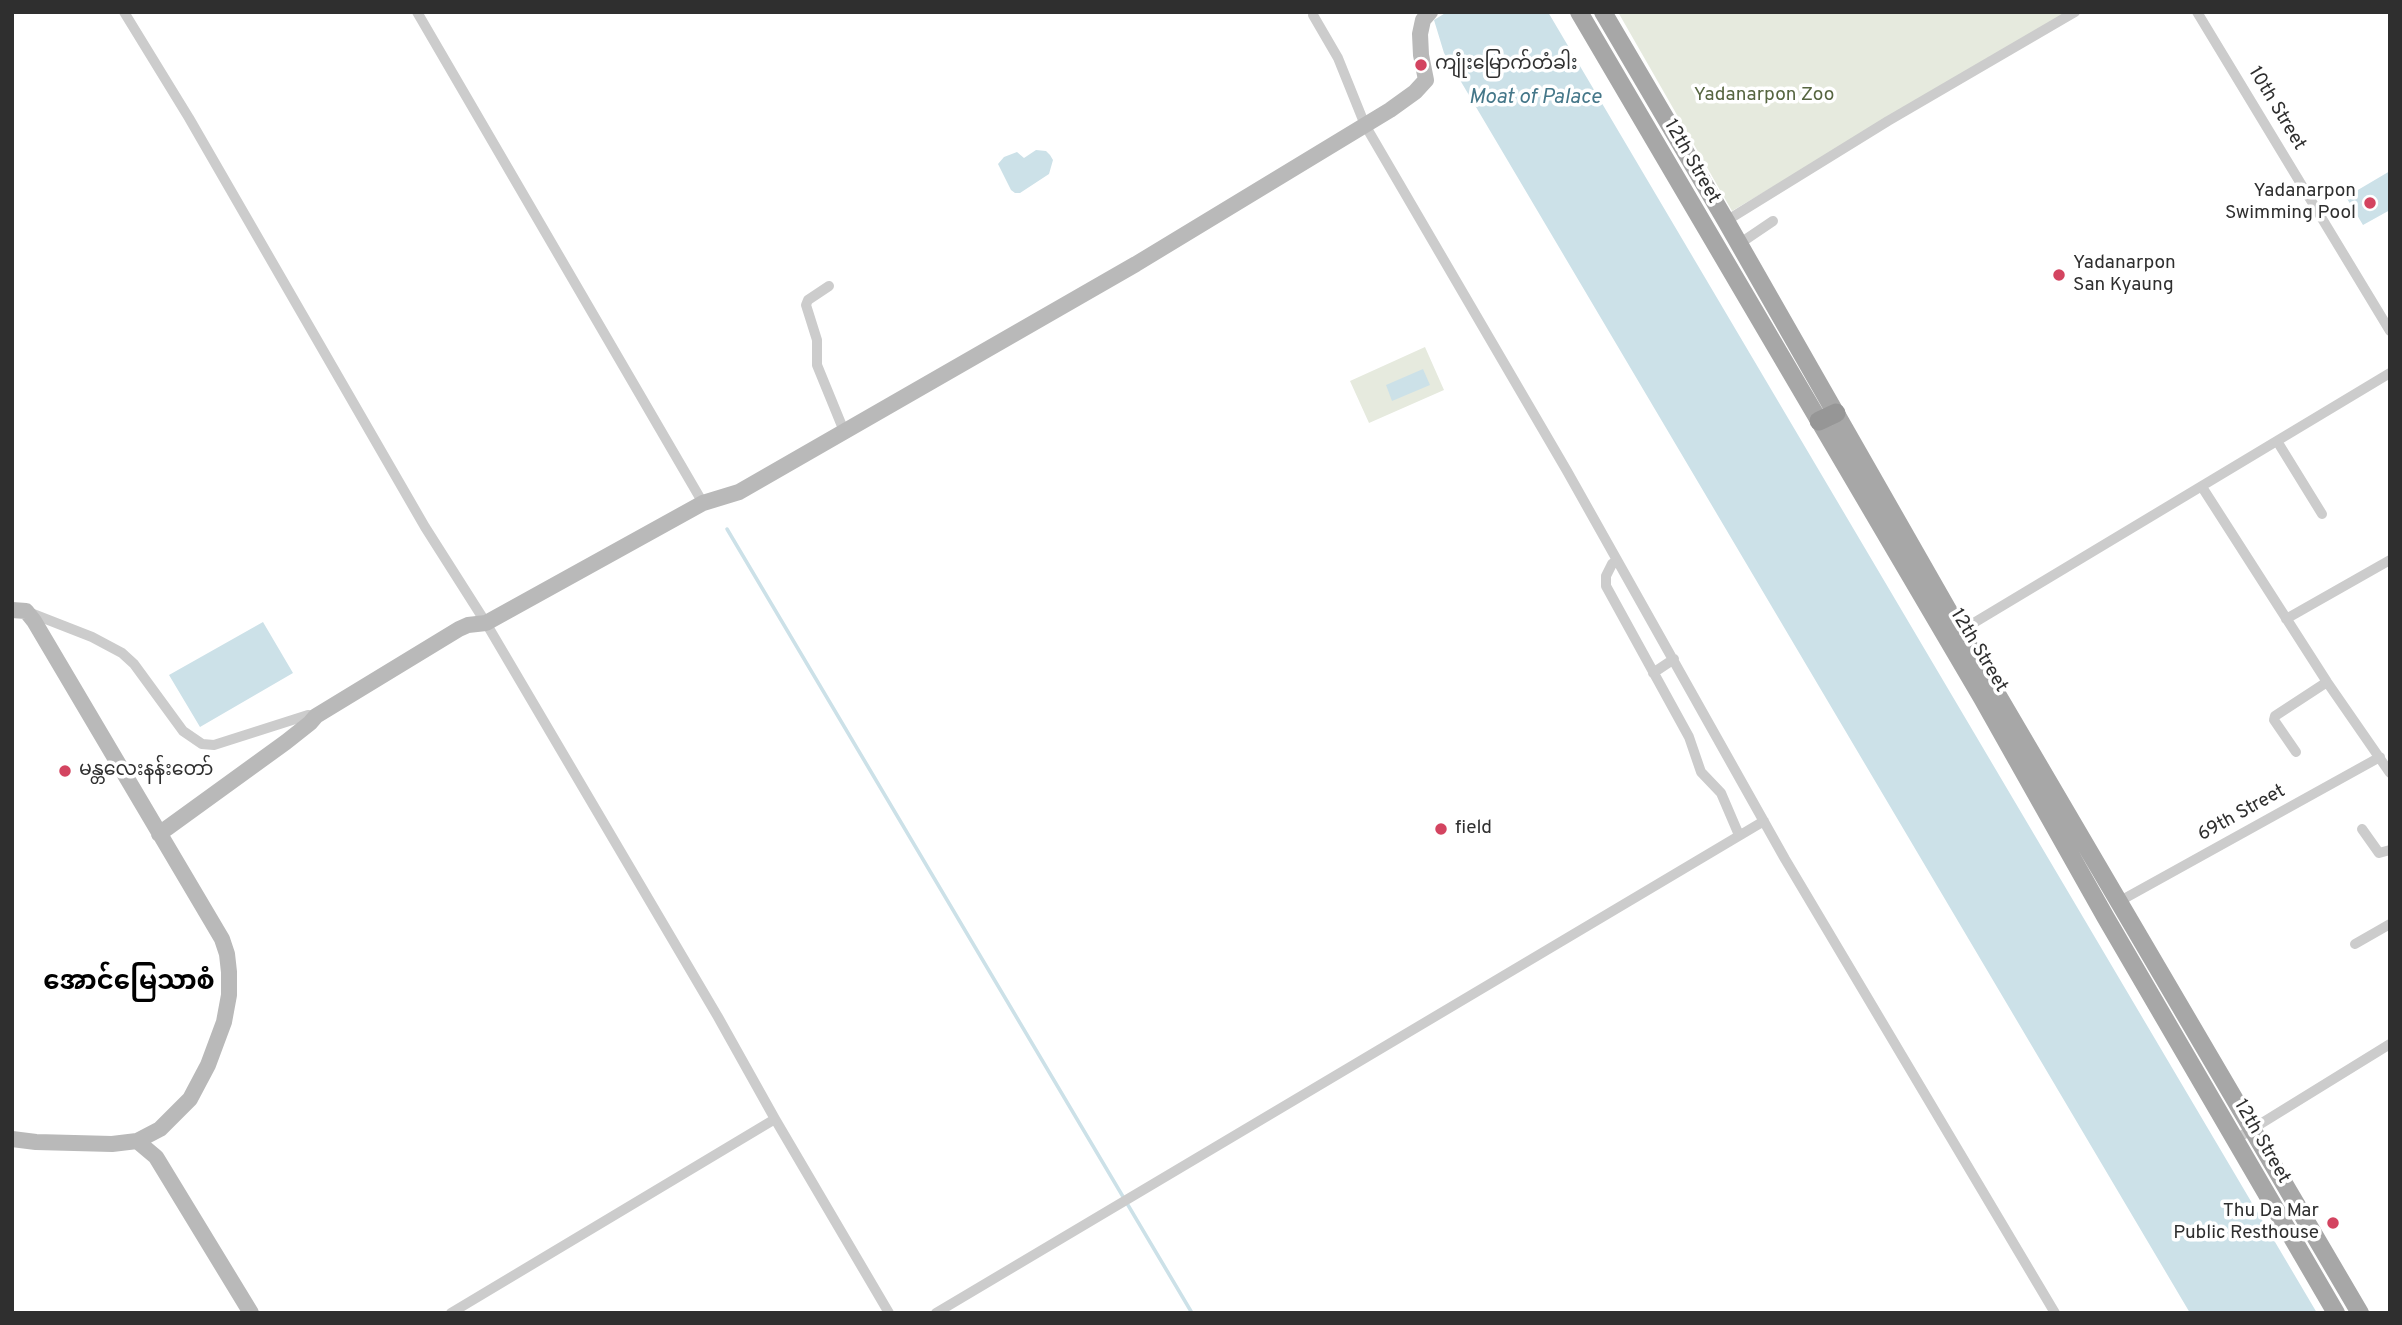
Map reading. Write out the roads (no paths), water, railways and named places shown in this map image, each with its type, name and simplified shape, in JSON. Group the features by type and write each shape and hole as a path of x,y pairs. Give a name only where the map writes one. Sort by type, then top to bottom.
{"main road":[{"name":"12th Street","path":"1580,12 1827,417 1953,635 2105,918 2336,1313"},
{"name":"12th Street","path":"1603,12 1739,244 1827,417"},
{"name":"12th Street","path":"1953,635 2120,901 2360,1313"}],"street":[{"path":"124,12 189,118 425,527 486,623 718,1017 889,1313"},
{"path":"417,12 703,503"},
{"path":"2049,12 2056,23"},
{"path":"1726,221 1888,121 2075,12"},
{"name":"10th Street","path":"2197,12 2390,331"},
{"path":"159,834 286,742 316,716 459,629 486,623 703,503 739,492 1136,264 1399,104 1426,80 1420,34 1423,20 1428,13"},
{"path":"1313,15 1338,58 1366,125 1674,659 1764,821 2055,1313"},
{"path":"1739,244 1773,221"},
{"path":"829,286 808,300 806,305 817,340 817,365 844,431"},
{"path":"1953,635 2390,373"},
{"path":"2277,441 2322,514"},
{"path":"2202,487 2327,682 2390,773"},
{"path":"1617,560 1606,576 1606,586 1689,737 1701,772 1720,793 1739,835"},
{"path":"2286,619 2390,560"},
{"path":"19,610 92,637 122,653 134,664 183,731 202,744 214,745 308,715 316,716"},
{"path":"12,1139 88,1144 137,1141 160,1129 190,1099 208,1065 224,1022 229,995 227,954 222,939 19,610"},
{"path":"1653,673 1674,659"},
{"path":"2296,752 2274,720 2275,716 2327,682"},
{"name":"69th Street","path":"2120,901 2380,757"},
{"path":"936,1313 1764,821"},
{"path":"2362,830 2379,853 2390,850"},
{"path":"2355,944 2390,924"},
{"path":"2236,1139 2390,1044"},
{"path":"451,1313 775,1119"},
{"path":"156,1157 160,1129"},
{"path":"137,1141 156,1157 250,1313"}],"water":[{"name":"Moat of Palace","path":"1447,12 1548,12 2317,1313 2190,1313 1444,53 1434,20"},
{"path":"1036,150 1046,151 1053,160 1049,174 1020,193 1015,193 998,164 1004,157 1017,152 1024,158"},
{"name":"Yadanarpon Swimming Pool","path":"2390,171 2390,210 2363,225 2346,197"},
{"path":"1423,369 1430,385 1392,401 1386,385"},
{"path":"263,622 293,673 200,727 169,675"}],"waterway":[{"path":"727,529 1192,1313"}],"place":[{"name":"ကျုံးမြောက်တံခါး","path":"1421,65"},
{"name":"Yadanarpon Swimming Pool","path":"2370,203"},
{"name":"Yadanarpon San Kyaung","path":"2059,275"},
{"name":"မန္တလေးနန်းတော်","path":"65,771"},
{"name":"field","path":"1441,829"},
{"name":"Thu Da Mar Public Resthouse","path":"2333,1223"}],"district":[{"name":"အောင်မြေသာစံ","path":"129,984"}],"park label":[{"name":"Yadanarpon Zoo","path":"1764,96"}]}
